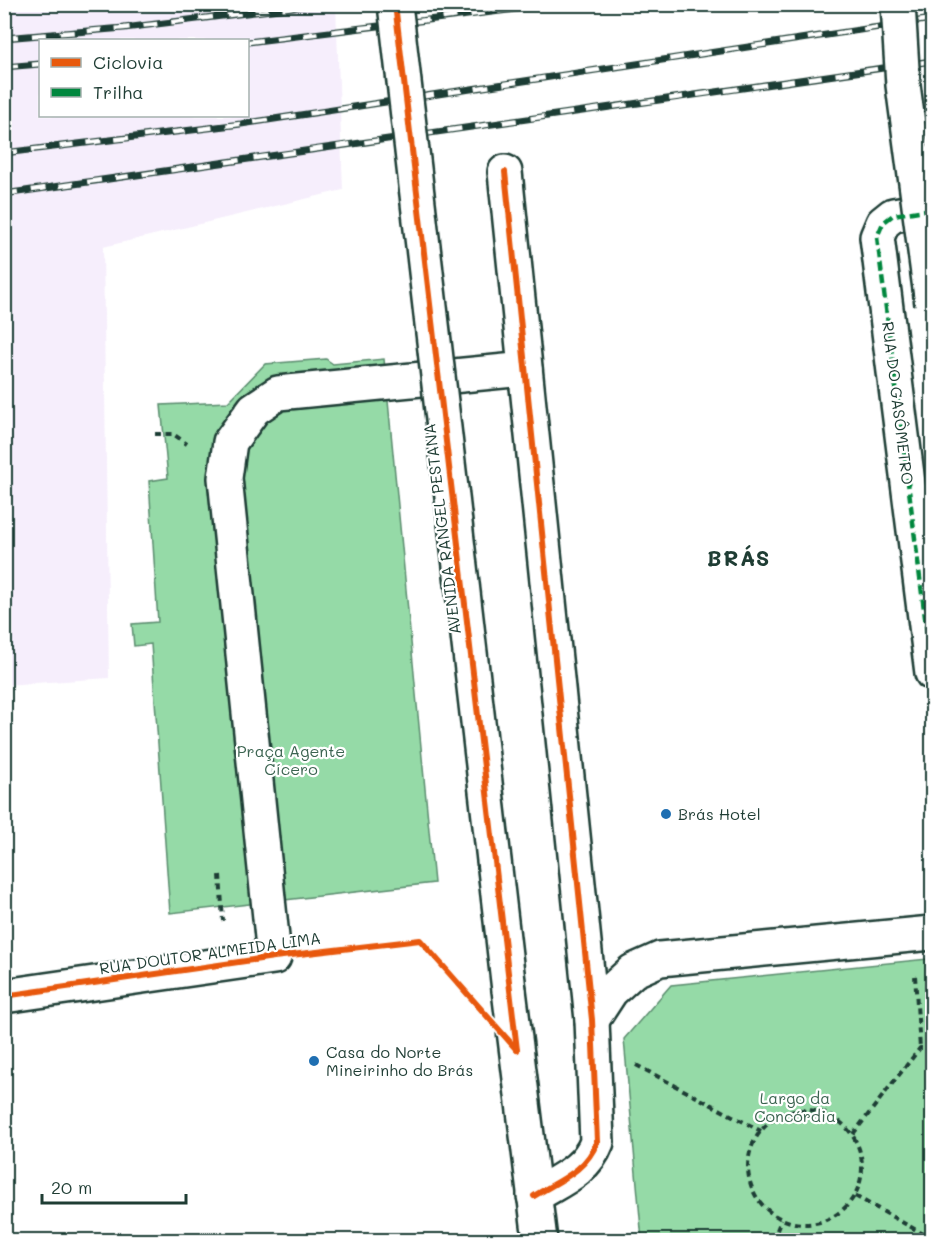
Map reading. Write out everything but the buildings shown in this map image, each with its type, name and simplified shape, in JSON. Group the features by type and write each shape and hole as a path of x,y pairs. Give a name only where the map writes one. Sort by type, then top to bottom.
{"street":[{"name":"AVENIDA RANGEL PESTANA","path":"395,4 508,990 540,1240"},
{"path":"898,4 903,85 933,304"},
{"path":"505,172 592,1020 597,1142 592,1154 582,1167 534,1196"},
{"name":"RUA DO GASÔMETRO","path":"933,209 893,214 883,223 877,237 933,673"},
{"name":"RUA DOUTOR ALMEIDA LIMA","path":"4,996 274,957 225,478 230,442 254,409 278,393 525,369"},
{"path":"592,1020 611,991 633,971 660,959 933,933"}],"path":[{"path":"853,1134 920,1048 915,973"},
{"path":"920,1048 933,1048"},
{"path":"629,1061 761,1131"},
{"path":"808,1110 825,1113 840,1121 853,1134 860,1149 863,1165 861,1181 855,1196 845,1210 830,1219 814,1224 797,1225 781,1220 766,1210 756,1196 750,1180 748,1163 752,1146 761,1131 774,1119 790,1112 808,1110"},
{"path":"855,1196 927,1236 930,1240"},
{"path":"773,1240 781,1220"}],"shaded area":[{"path":"5,4 336,5 343,190 103,247 109,678 5,685"}],"green space":[{"name":"Praça Agente Cícero","path":"326,359 333,364 384,359 434,883 170,913 151,644 134,646 132,624 158,622 149,481 168,478 161,405 228,402 265,364"},
{"name":"Largo da Concórdia","path":"928,959 932,963 932,1235 927,1240 642,1240 624,1039 671,985"}],"railway":[{"path":"4,38 124,28 319,4"},
{"path":"249,42 557,4"},
{"path":"4,153 241,124 932,19"},
{"path":"4,194 932,61"},
{"path":"4,67 39,64"}],"marked path":[{"path":"932,209 893,215 883,223 877,237 932,673"}],"cycle path":[{"path":"395,4 517,1050"},
{"path":"505,172 592,1020 597,1142 579,1168 534,1196"},
{"path":"4,996 274,957 420,940 517,1050"}],"place":[{"name":"Brás Hotel","path":"666,814"},
{"name":"Casa do Norte Mineirinho do Brás","path":"314,1061"}],"district":[{"name":"BRÁS","path":"739,558"}]}
